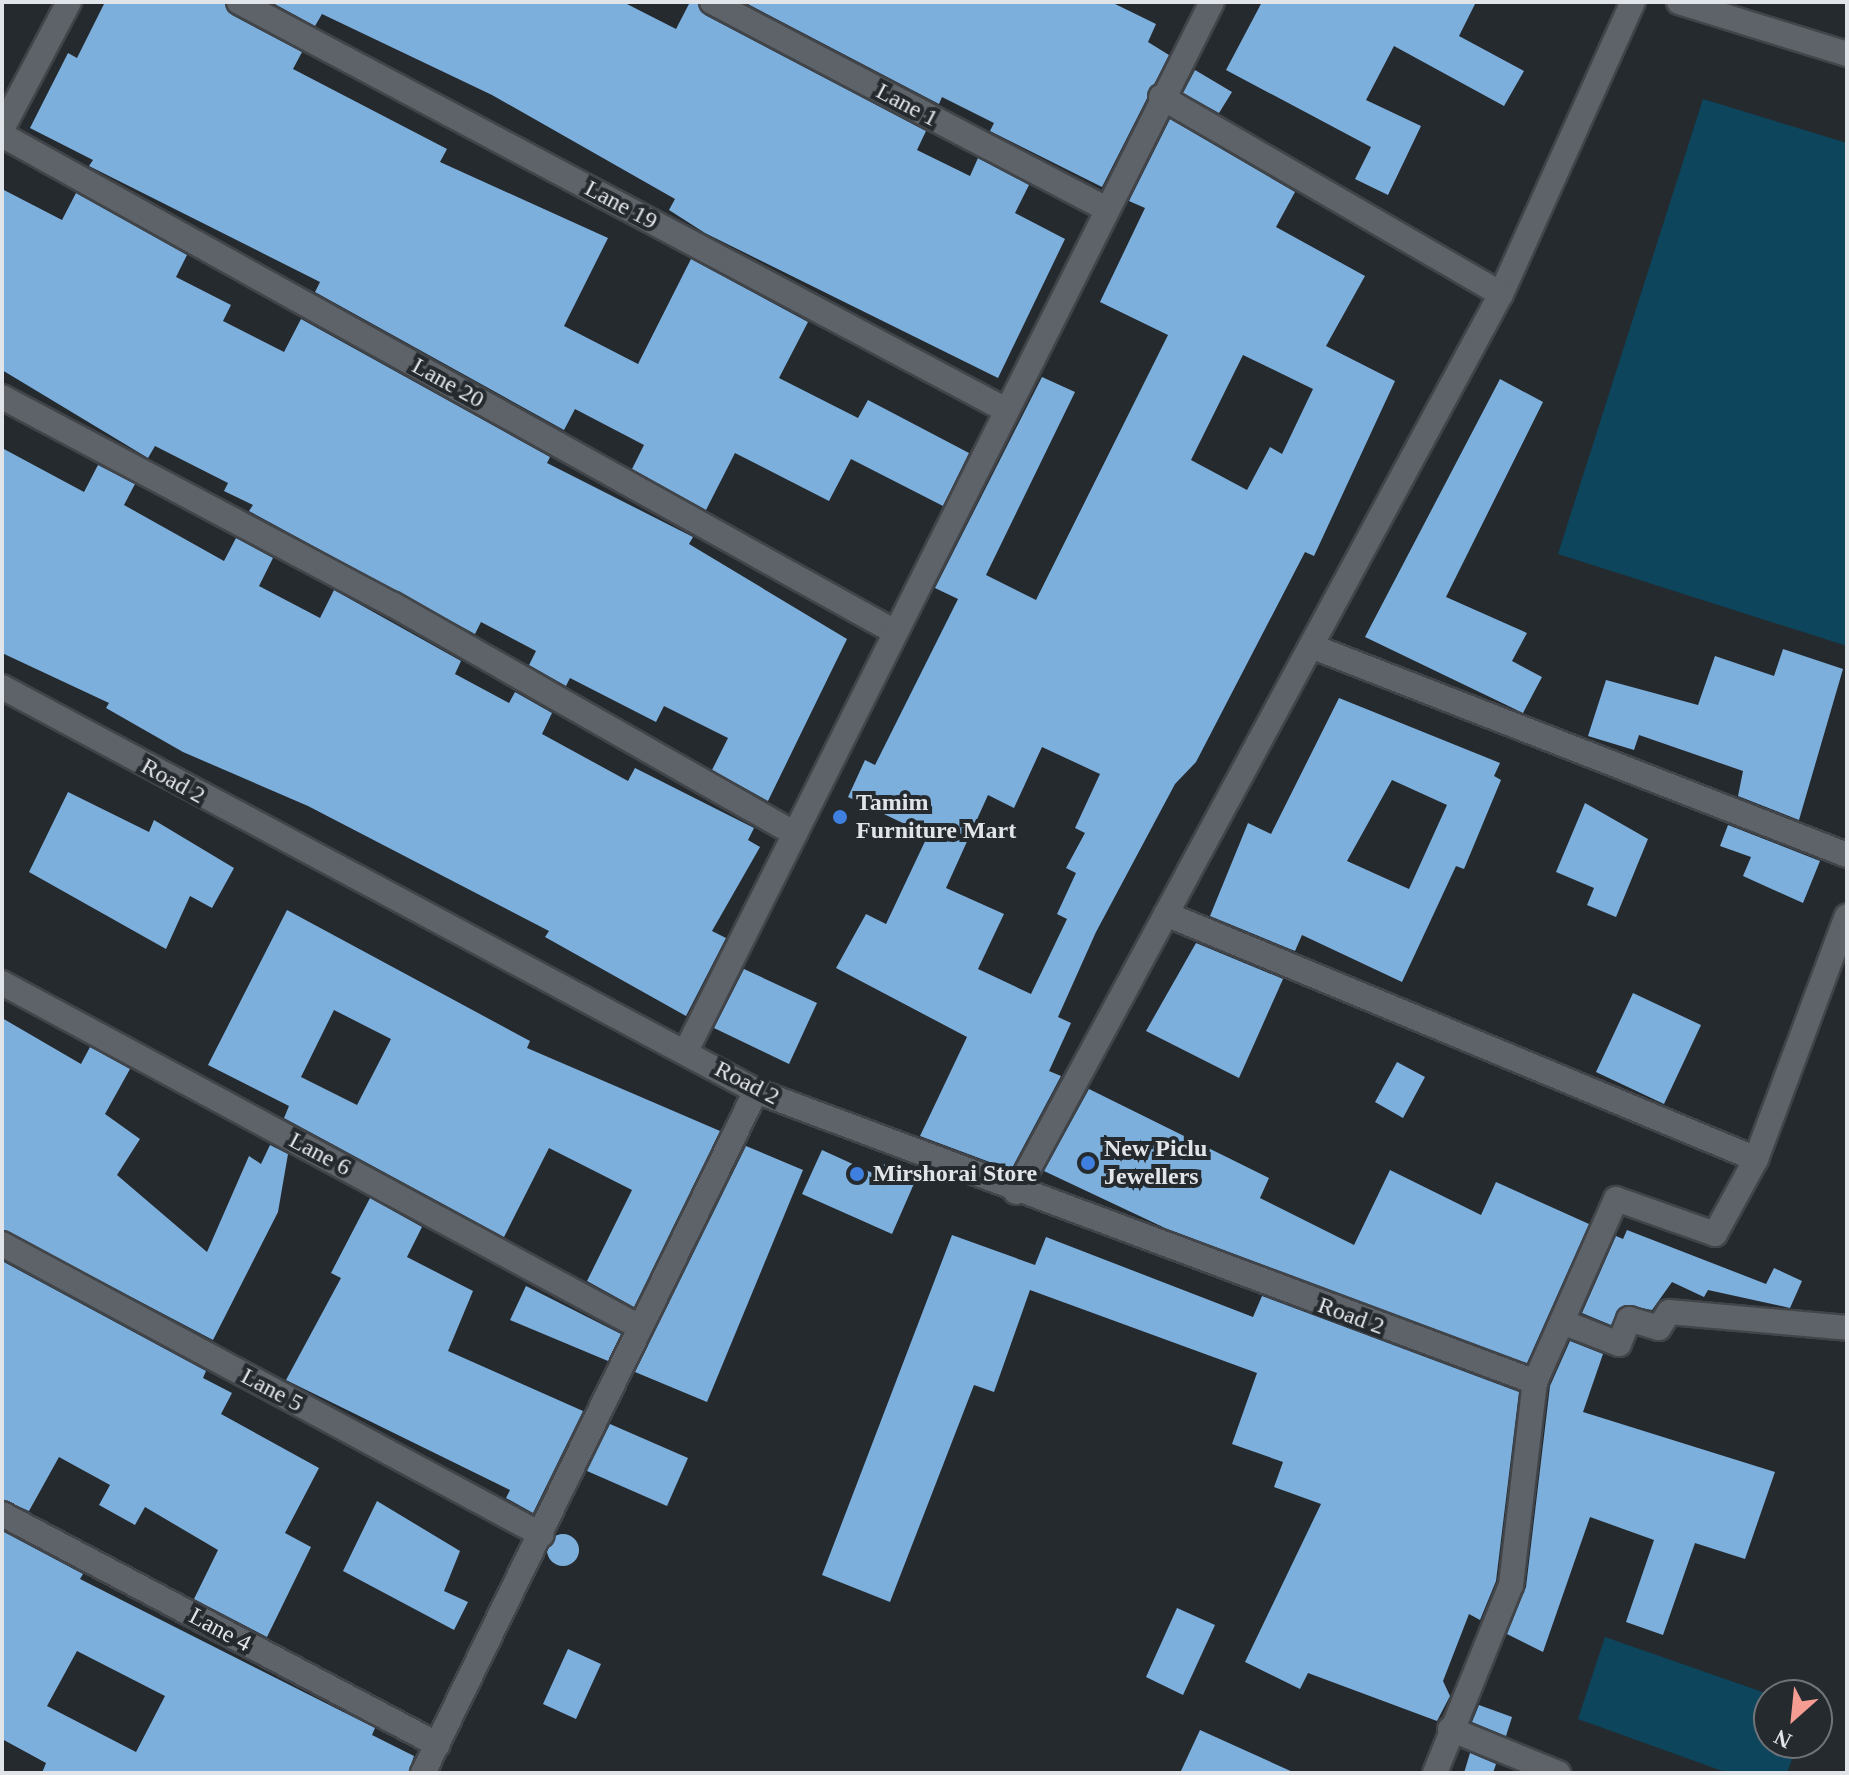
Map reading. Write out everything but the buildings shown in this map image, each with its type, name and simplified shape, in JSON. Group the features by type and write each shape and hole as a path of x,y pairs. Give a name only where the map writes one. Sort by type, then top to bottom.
{"street":[{"path":"2,132 69,2"},
{"name":"Lane 19","path":"239,2 1004,409"},
{"name":"Lane 1","path":"712,2 1103,207"},
{"path":"686,1051 1103,207 1212,2"},
{"path":"1016,1192 1501,294 1633,2"},
{"path":"1679,2 1847,54"},
{"path":"1161,97 1501,294"},
{"name":"Lane 20","path":"2,132 893,631"},
{"path":"2,397 392,604 795,834"},
{"path":"1311,646 1847,855"},
{"name":"Road 2","path":"2,687 756,1091 1016,1192 1535,1382"},
{"path":"1166,914 1756,1159"},
{"path":"1435,1773 1450,1729 1511,1585 1535,1382 1565,1323 1616,1199 1715,1234 1756,1159 1847,916"},
{"name":"Lane 6","path":"2,983 638,1326"},
{"path":"423,1773 542,1535 638,1326 756,1091"},
{"name":"Lane 5","path":"2,1244 542,1535"},
{"path":"1565,1323 1619,1344 1629,1319 1659,1328 1669,1312 1847,1328"},
{"name":"Lane 4","path":"2,1514 438,1745"},
{"path":"1450,1729 1558,1773"}],"water":[{"path":"1703,99 1847,143 1847,646 1558,554"},
{"path":"1605,1637 1753,1689 1753,1759 1792,1759 1787,1773 1728,1773 1578,1719"}],"place":[{"name":"Tamim Furniture Mart","path":"840,817"},
{"name":"New Piclu Jewellers","path":"1088,1163"},
{"name":"Mirshorai Store","path":"857,1174"}]}
